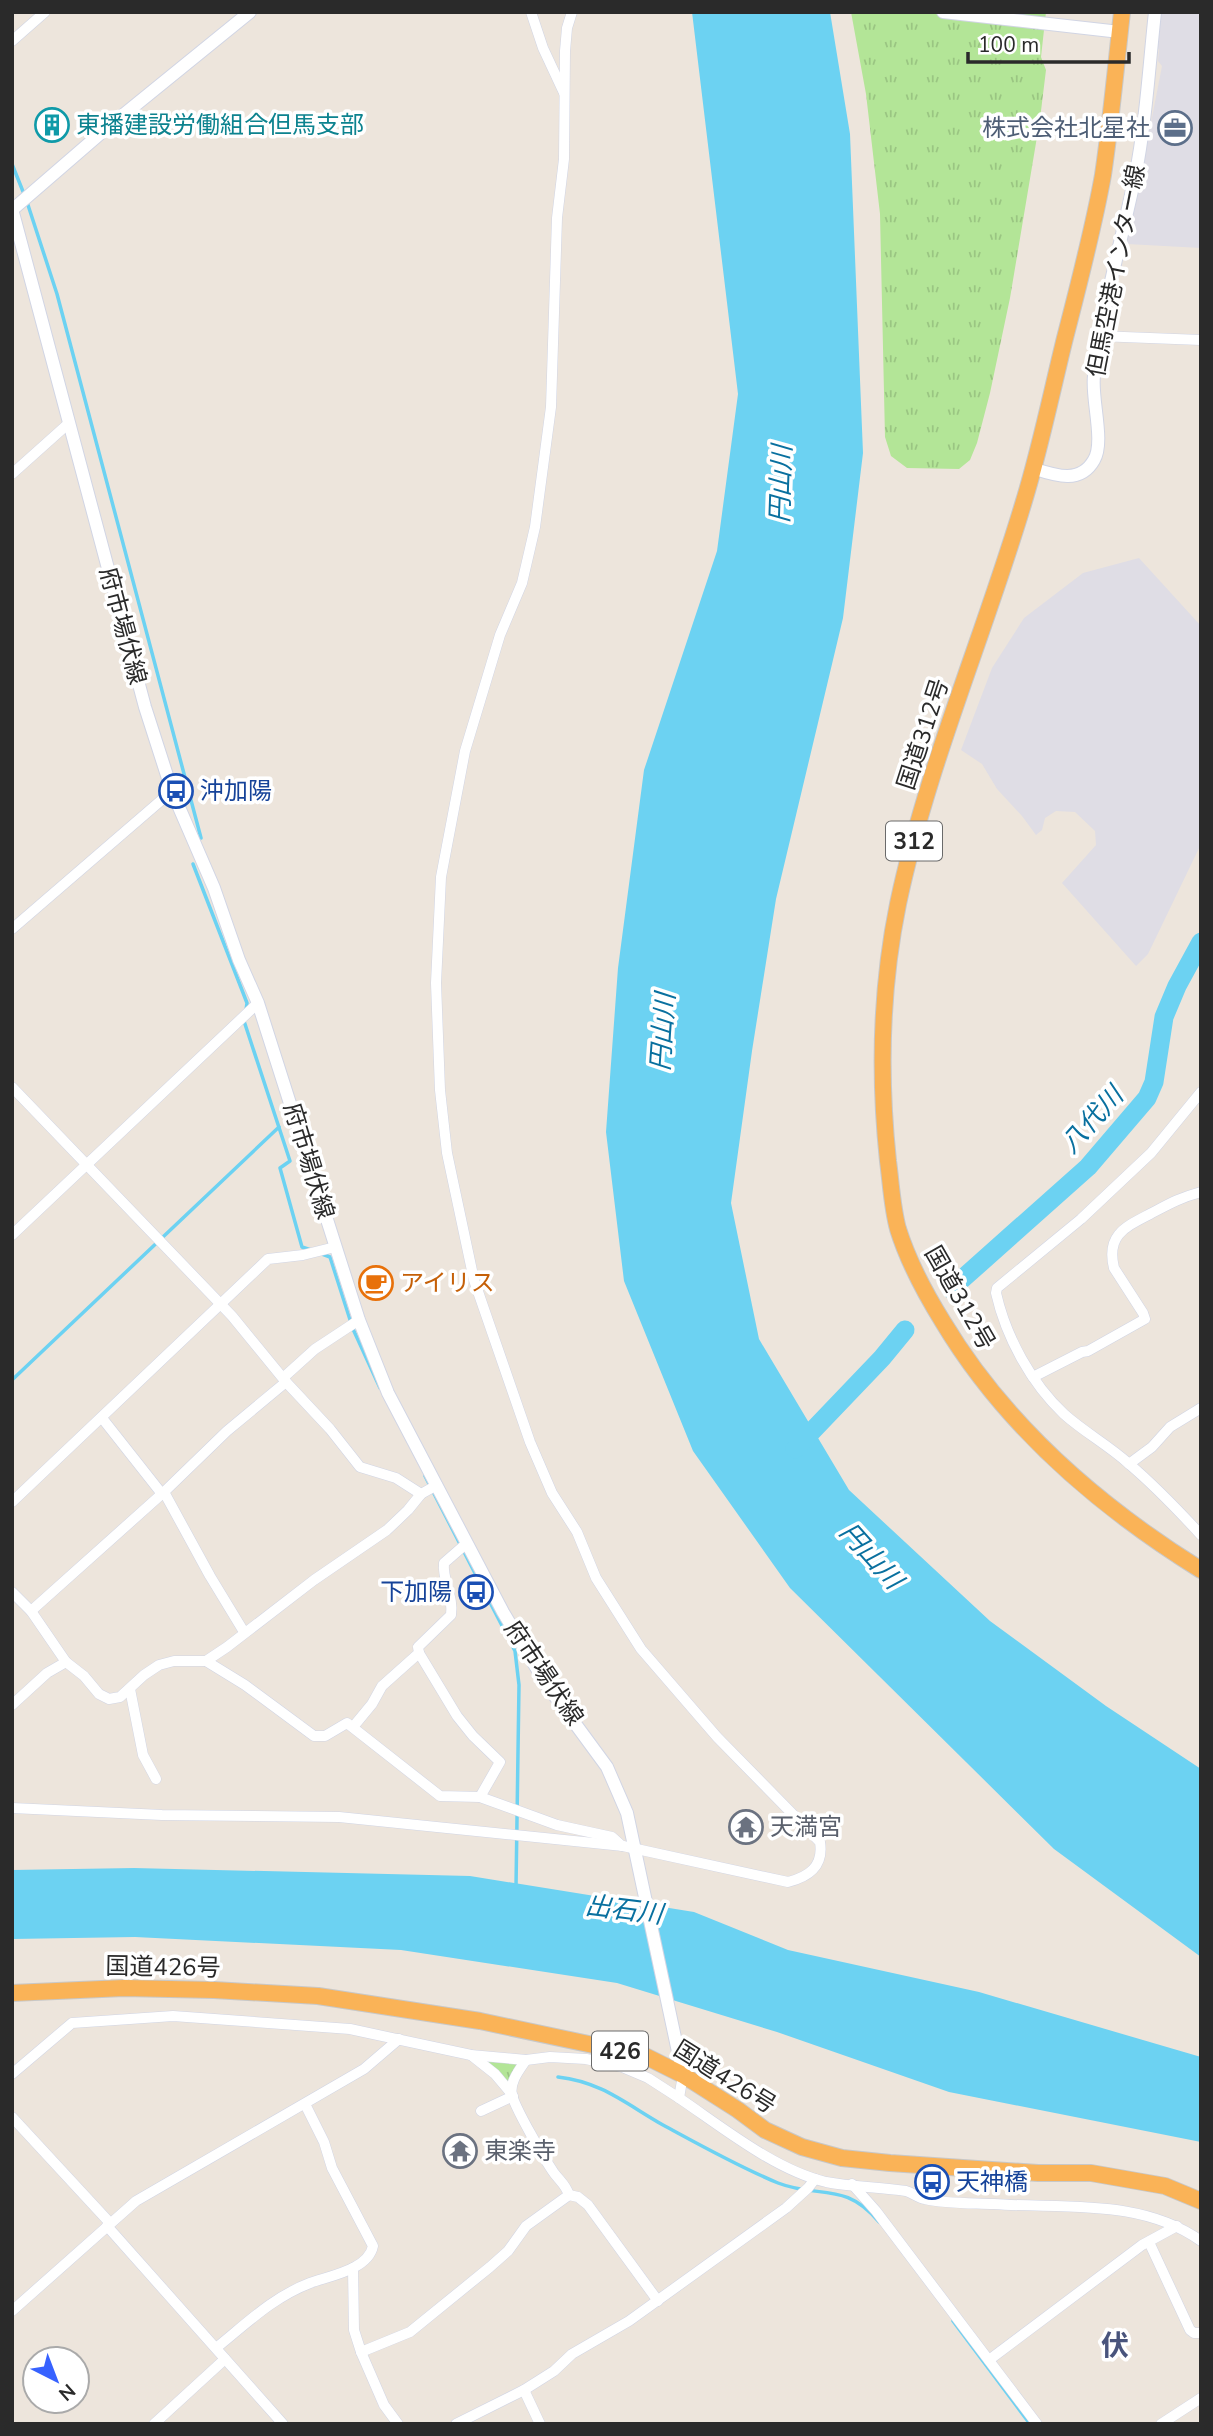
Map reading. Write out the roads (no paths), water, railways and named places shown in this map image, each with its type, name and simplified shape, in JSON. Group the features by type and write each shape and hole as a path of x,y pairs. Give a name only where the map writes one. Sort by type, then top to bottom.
{"highway":[{"name":"国道312号","path":"1122,12 1102,179 1088,247 1025,498 920,819 899,902 887,965 884,1013 886,1140 898,1227 910,1260 930,1301 979,1376 1030,1436 1072,1477 1124,1519 1201,1570"},
{"name":"国道426号","path":"12,1993 167,1987 318,1996 480,2021 645,2056 683,2075 765,2130 802,2147 842,2158 1038,2174 1091,2174 1166,2186 1201,2201"}],"main road":[{"path":"12,209 250,12"},
{"path":"943,12 1120,32"},
{"name":"但馬空港インター線","path":"1032,468 1060,477 1074,476 1087,470 1096,457 1093,386 1098,336 1135,175 1147,101 1155,12"},
{"name":"府市場伏線","path":"12,209 145,707 172,791 214,888 239,960 258,1003 359,1320 388,1392 503,1612 546,1684 607,1767 627,1813 629,1847 637,1863 683,2075"}],"street":[{"path":"12,41 45,12"},
{"path":"531,12 543,48 564,93"},
{"path":"12,1808 162,1815 339,1817 629,1847 788,1882 804,1878 810,1873 822,1852 820,1842 717,1737 641,1649 596,1578 577,1532 552,1493 530,1442 474,1280 461,1229 447,1153 440,1090 436,983 441,877 465,751 500,635 522,583 535,527 551,407 557,218 564,159 567,28 572,12"},
{"path":"1098,336 1201,340"},
{"path":"12,474 69,423"},
{"path":"12,929 172,791"},
{"path":"12,1235 258,1003"},
{"path":"12,1087 232,1316 360,1467 396,1478 421,1494"},
{"path":"1201,1092 1141,1162 1081,1219 997,1288 996,1293 999,1308 1033,1377 1065,1414 1129,1464 1201,1535"},
{"path":"1033,1377 1082,1352 1088,1352 1145,1320 1114,1268 1112,1260 1117,1236 1123,1228 1173,1200 1201,1192"},
{"path":"12,1502 268,1259 303,1255 335,1247"},
{"path":"31,1611 163,1493 315,1349 359,1320"},
{"path":"1129,1464 1152,1447 1170,1427 1201,1408"},
{"path":"102,1418 163,1493 244,1632"},
{"path":"206,1661 314,1580 387,1530 421,1494 437,1485"},
{"path":"467,1543 444,1563 443,1569 451,1597 451,1615 418,1647 457,1716 500,1762 480,1797"},
{"path":"12,1592 31,1611 65,1662 83,1676 99,1694 109,1699 120,1697 159,1665 174,1661 206,1661 245,1685 314,1736 325,1736 347,1723 440,1796 480,1797 556,1825 612,1837 629,1847"},
{"path":"353,1727 382,1686 419,1653"},
{"path":"12,1704 47,1673 65,1662"},
{"path":"130,1689 143,1755 156,1779"},
{"path":"12,2074 72,2023 173,2016 328,2026 471,2055 526,2060 550,2057 586,2059 622,2067 648,2078 765,2155 815,2179 910,2192 923,2199 999,2205 1084,2207 1139,2213 1177,2226 1201,2241"},
{"path":"12,2311 135,2201 364,2069 399,2039"},
{"path":"471,2055 495,2074 512,2095 554,2172 567,2187 569,2195"},
{"path":"512,2095 515,2077 526,2060"},
{"path":"679,2098 683,2075"},
{"path":"481,2111 512,2095"},
{"path":"216,2348 276,2299 307,2284 353,2269 372,2252 373,2246 332,2168 324,2142 304,2104"},
{"path":"12,2117 284,2424"},
{"path":"456,2424 524,2390 554,2371 572,2354 629,2321 786,2208 808,2189 815,2179"},
{"path":"852,2184 876,2211 1037,2424"},
{"path":"361,2352 410,2332 491,2267 526,2226 569,2195 588,2204 657,2301"},
{"path":"989,2360 1142,2245 1177,2226"},
{"path":"1149,2242 1191,2330 1201,2333"},
{"path":"353,2269 354,2330 384,2404 398,2424"},
{"path":"154,2424 225,2359"},
{"path":"524,2390 540,2424"},
{"path":"1161,2424 1173,2420 1201,2398"}],"water":[{"name":"円山川","path":"692,12 830,12 850,134 863,453 843,618 776,899 731,1203 759,1339 849,1490 990,1621 1106,1706 1201,1769 1201,1957 1054,1849 790,1588 693,1451 624,1281 606,1132 618,968 644,770 717,551 738,394"},
{"name":"出石川","path":"134,1868 470,1876 694,1912 788,1950 979,1992 1201,2057 1201,2142 949,2092 777,2032 617,1983 401,1950 135,1937 12,1939 12,1870"}],"waterway":[{"path":"12,164 24,194"},
{"path":"27,202 57,294 201,838"},
{"path":"193,864 247,1003 246,1010"},
{"name":"八代川","path":"951,1289 1088,1167 1147,1098 1154,1082 1164,1017 1201,942"},
{"path":"244,1021 290,1161 280,1168 302,1247 311,1250"},
{"path":"12,1380 279,1127"},
{"path":"322,1254 330,1257 353,1329 380,1388"},
{"name":"八代川","path":"795,1449 882,1358 905,1330"},
{"path":"425,1476 515,1651 519,1685 516,1887"},
{"path":"558,2077 601,2089 705,2148 778,2183 793,2188 831,2193 855,2201 879,2222"},
{"path":"953,2321 1030,2424"}],"place":[{"name":"東播建設労働組合但馬支部","path":"52,125"},
{"name":"株式会社北星社","path":"1175,128"},
{"name":"沖加陽","path":"176,791"},
{"name":"アイリス","path":"376,1283"},
{"name":"下加陽","path":"476,1592"},
{"name":"天満宮","path":"746,1827"},
{"name":"東楽寺","path":"460,2151"},
{"name":"天神橋","path":"932,2182"}],"district":[{"name":"伏","path":"1115,2346"}]}
